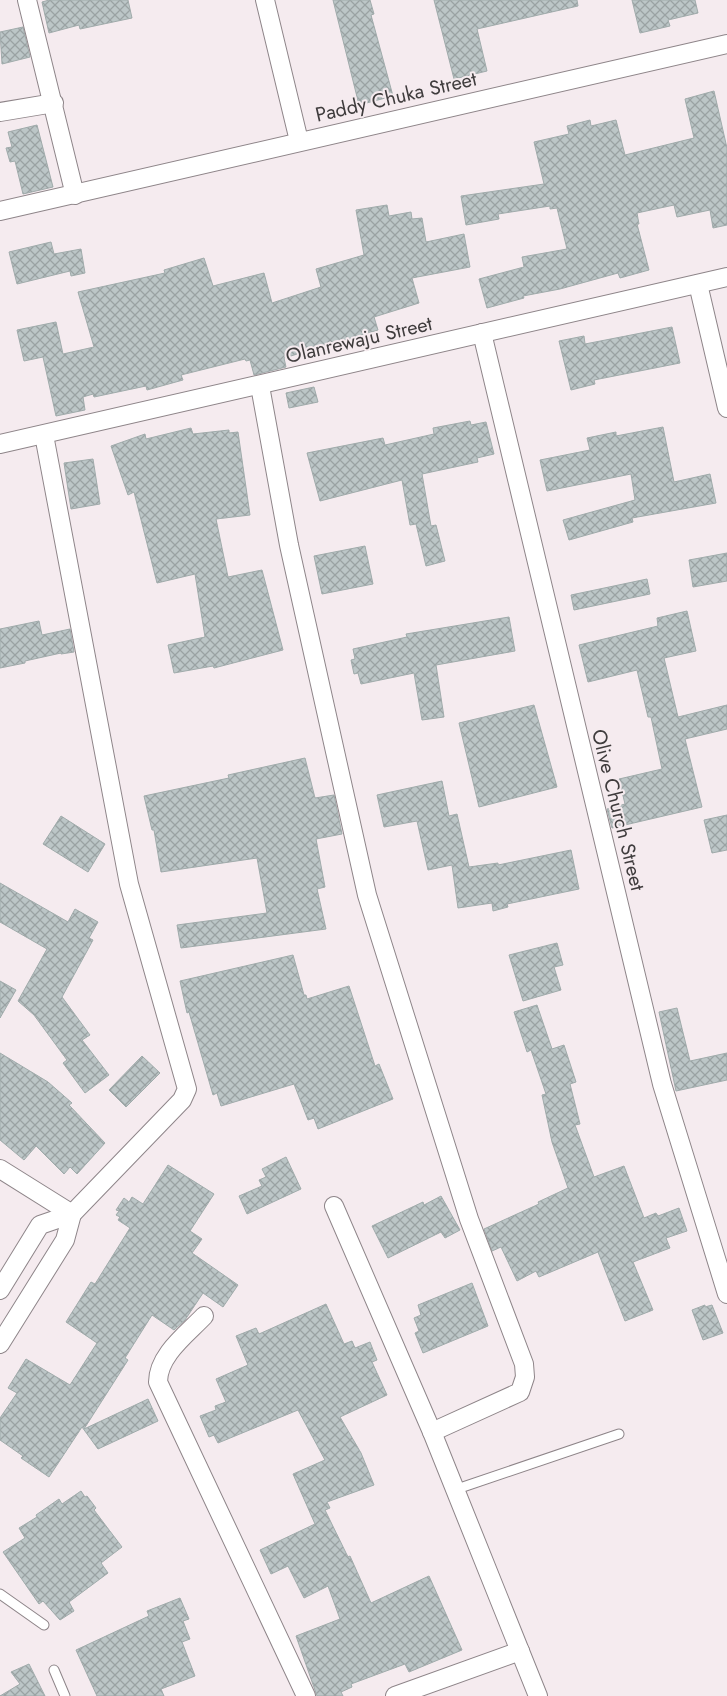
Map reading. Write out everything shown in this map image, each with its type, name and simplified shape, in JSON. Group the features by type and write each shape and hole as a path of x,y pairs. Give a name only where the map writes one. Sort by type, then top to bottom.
{"street":[{"path":"27,0 54,103 75,195"},
{"path":"265,0 299,141"},
{"name":"Paddy Chuka Street","path":"0,211 727,44"},
{"path":"0,112 54,103"},
{"name":"Olanrewaju Street","path":"0,444 260,386 727,277"},
{"path":"698,284 727,408"},
{"name":"Olive Church Street","path":"482,333 662,1084 727,1294"},
{"path":"260,386 289,545 367,895 469,1219 524,1364 525,1377 520,1392 432,1432"},
{"path":"0,1290 40,1225 72,1214 182,1100 186,1089 129,884 44,435"},
{"path":"0,1169 72,1214"},
{"path":"334,1206 432,1432 538,1696"},
{"path":"0,1344 65,1240 72,1214"},
{"path":"204,1316 170,1352 160,1368 158,1382 306,1696"},
{"path":"395,1696 520,1651"}],"lane":[{"path":"454,1490 619,1434"},
{"path":"0,1594 44,1625"},
{"path":"54,1670 66,1696"}],"building":[{"path":"49,0 128,0 132,18 80,29 79,25 49,33 42,2"},
{"path":"333,0 370,0 374,14 371,15 393,96 359,105"},
{"path":"434,0 577,0 578,6 477,29 487,71 454,79"},
{"path":"632,0 695,0 698,13 668,20 670,26 640,33"},
{"path":"23,27 30,57 2,64 0,32"},
{"path":"714,91 727,148 727,225 713,228 710,210 677,217 674,205 637,213 639,224 637,224 649,270 620,278 618,273 560,289 523,296 524,298 487,308 479,279 524,267 522,257 567,249 557,208 550,209 550,206 498,214 499,219 466,225 461,196 544,184 534,142 569,134 567,126 590,120 591,126 616,120 625,155 694,138 685,99"},
{"path":"37,125 53,187 23,194 15,161 10,162 6,148 12,147 8,132"},
{"path":"387,205 389,216 411,212 412,219 422,218 426,242 464,234 470,267 412,278 419,303 374,317 378,330 284,358 286,367 254,375 250,360 246,361 245,359 181,375 183,380 147,390 146,386 94,397 93,394 83,397 85,410 56,416 43,357 24,361 17,330 56,322 63,354 94,347 78,292 165,273 164,270 204,258 213,286 264,273 272,303 321,287 316,269 364,255 356,210"},
{"path":"51,242 54,254 81,249 85,273 71,276 70,271 17,284 9,252"},
{"path":"672,327 680,363 594,380 595,384 571,390 559,341 584,336 585,344"},
{"path":"314,387 318,402 289,408 286,393"},
{"path":"470,421 471,425 486,422 494,454 477,458 478,462 422,474 431,526 436,525 445,561 426,566 416,524 410,525 402,480 320,501 307,453 383,438 385,445 434,434 433,428"},
{"path":"663,427 674,482 710,474 716,503 632,518 633,522 569,540 563,520 635,500 631,474 547,491 540,460 590,450 587,438 616,432 616,436"},
{"path":"191,428 193,434 229,430 229,433 238,432 250,515 216,519 228,577 262,570 283,650 214,668 213,666 174,673 168,645 205,637 195,574 157,583 134,492 128,495 111,446 145,434 146,439"},
{"path":"93,459 100,504 71,509 64,463"},
{"path":"365,546 373,584 322,594 314,556"},
{"path":"727,553 727,581 693,587 689,560"},
{"path":"647,579 650,594 574,610 571,595"},
{"path":"687,611 696,651 664,658 678,717 727,705 727,729 685,739 702,807 612,828 607,809 625,804 619,779 662,769 651,717 648,717 637,670 588,682 579,645 658,626 657,618"},
{"path":"509,617 515,651 436,665 444,717 422,720 414,673 361,684 358,673 354,674 351,660 355,659 353,649 407,637 406,634"},
{"path":"39,621 42,635 70,629 74,652 61,653 0,668 0,629"},
{"path":"534,705 557,787 479,807 459,723"},
{"path":"305,758 315,798 334,795 342,834 316,839 325,887 317,889 326,929 181,948 177,925 267,913 257,858 161,872 154,830 152,830 144,796 229,778 228,775"},
{"path":"442,781 449,816 457,814 469,867 498,863 498,865 571,850 579,889 507,904 508,907 493,911 492,903 458,908 452,865 428,870 417,821 384,827 377,795"},
{"path":"727,815 727,850 712,853 704,820"},
{"path":"61,816 105,844 88,872 43,844"},
{"path":"0,883 68,922 75,909 98,922 89,938 93,940 62,997 90,1035 82,1040 109,1075 85,1093 63,1063 67,1060 34,1015 18,1001 47,949 0,922"},
{"path":"557,943 563,965 554,967 561,990 523,1001 509,955"},
{"path":"293,955 304,995 306,995 307,999 349,986 375,1066 379,1064 393,1099 318,1129 314,1118 308,1120 294,1084 221,1106 217,1093 213,1095 189,1012 187,1013 180,981"},
{"path":"0,981 16,990 0,1018"},
{"path":"537,1005 552,1049 564,1045 576,1082 570,1084 580,1124 575,1125 594,1177 624,1166 644,1218 656,1213 658,1216 679,1208 687,1231 666,1238 670,1248 633,1262 653,1310 625,1321 598,1252 539,1277 536,1271 517,1281 501,1247 492,1251 484,1229 539,1204 538,1202 568,1188 552,1142 542,1095 546,1094 531,1050 527,1052 514,1012"},
{"path":"677,1008 690,1061 727,1053 727,1080 676,1091 659,1012"},
{"path":"0,1053 48,1082 72,1103 69,1105 105,1143 77,1174 70,1167 64,1174 36,1146 24,1160 0,1140"},
{"path":"142,1056 160,1073 126,1107 109,1090"},
{"path":"286,1157 301,1189 247,1214 239,1196 262,1186 259,1180 266,1177 262,1169"},
{"path":"168,1165 214,1194 190,1231 202,1239 192,1253 238,1285 223,1307 203,1293 185,1320 174,1330 152,1315 125,1358 128,1360 84,1429 148,1399 158,1421 98,1449 82,1427 49,1477 21,1458 23,1456 0,1440 0,1418 17,1393 8,1388 26,1359 70,1385 97,1343 66,1322 91,1282 95,1284 130,1228 118,1220 120,1217 116,1215 119,1211 116,1210 124,1198 129,1202 132,1197 143,1204"},
{"path":"441,1196 460,1230 445,1238 441,1232 388,1258 372,1226 423,1202 424,1205"},
{"path":"472,1283 488,1326 423,1353 415,1333 419,1331 414,1318 421,1315 418,1305"},
{"path":"326,1304 344,1344 352,1341 355,1348 370,1342 377,1360 372,1362 387,1395 340,1417 361,1453 374,1485 327,1502 330,1508 325,1510 348,1557 350,1556 371,1603 429,1576 462,1650 409,1672 405,1664 351,1684 352,1687 341,1692 343,1696 317,1696 296,1636 340,1619 328,1586 304,1598 288,1566 271,1574 260,1550 315,1524 293,1474 325,1460 298,1410 218,1443 214,1435 209,1437 200,1416 216,1410 215,1406 226,1402 216,1379 248,1365 236,1336 256,1328 259,1334"},
{"path":"705,1305 705,1307 712,1305 723,1333 703,1340 692,1310"},
{"path":"81,1491 96,1508 94,1510 122,1547 101,1563 108,1573 69,1602 74,1611 60,1620 43,1601 39,1604 3,1552 25,1538 19,1528 37,1517 36,1515 59,1499 62,1504"},
{"path":"180,1598 189,1619 183,1621 190,1639 182,1642 195,1676 161,1689 164,1696 97,1696 76,1650 149,1616 147,1611"},
{"path":"29,1664 45,1696 0,1696 20,1684 11,1672"}]}
